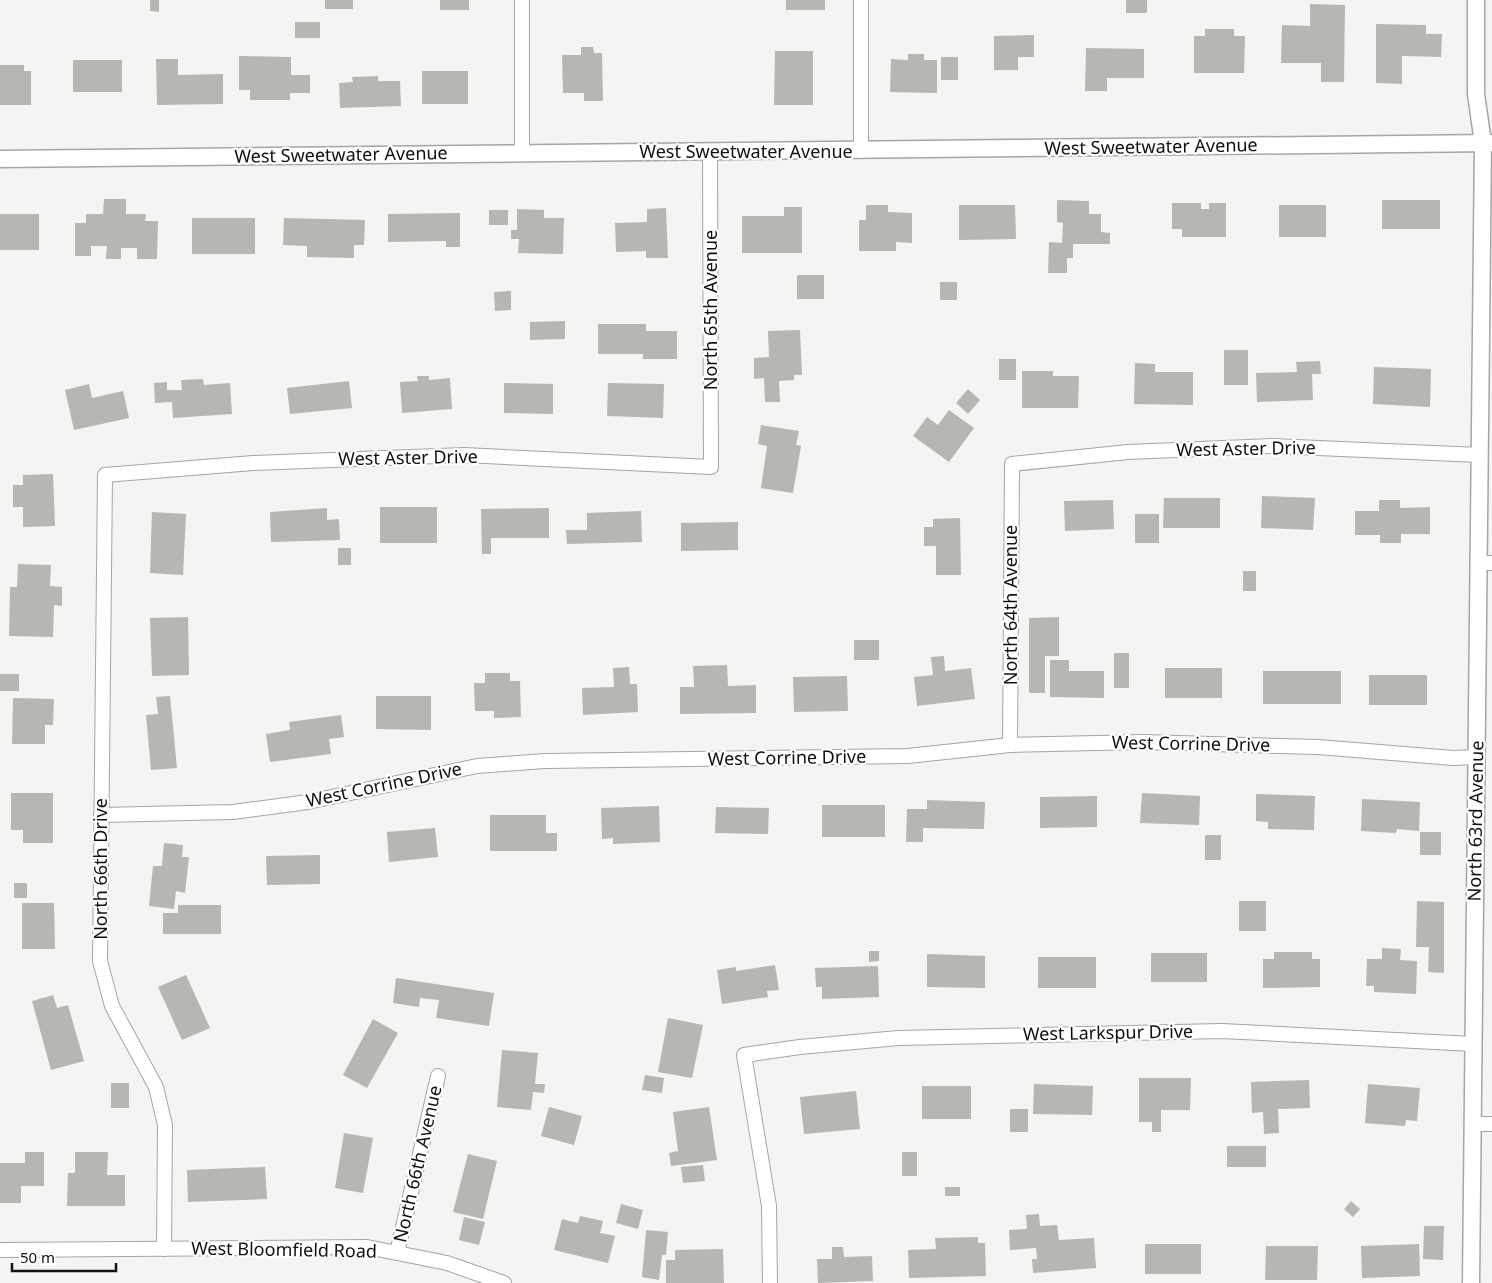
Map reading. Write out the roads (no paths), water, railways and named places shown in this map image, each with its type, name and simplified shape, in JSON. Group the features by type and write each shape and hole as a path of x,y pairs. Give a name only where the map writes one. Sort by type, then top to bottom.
{"street":[{"path":"522,0 522,153"},
{"path":"861,0 861,151"},
{"name":"North 63rd Avenue","path":"1471,1283 1477,757 1486,563 1480,455 1488,143 1476,94 1476,0"},
{"name":"West Sweetwater Avenue","path":"0,160 1488,143"},
{"name":"North 65th Avenue","path":"710,152 711,467"},
{"name":"West Aster Drive","path":"1012,464 1128,452 1272,446 1480,455"},
{"name":"West Aster Drive","path":"105,476 253,463 464,455 711,467"},
{"name":"North 64th Avenue","path":"1010,745 1012,464"},
{"name":"North 66th Drive","path":"105,476 100,961 112,1006 156,1087 165,1125 164,1249"},
{"name":"West Corrine Drive","path":"101,815 233,812 308,802 487,765 545,761 908,756 1010,745 1163,742 1318,747 1453,758 1477,757"},
{"name":"West Larkspur Drive","path":"770,1283 769,1206 744,1055 800,1047 898,1038 1222,1031 1473,1044"},
{"name":"North 66th Avenue","path":"397,1253 438,1076"},
{"path":"1472,1124 1492,1124"},
{"name":"West Bloomfield Road","path":"0,1250 367,1247 447,1263 504,1283"}]}
